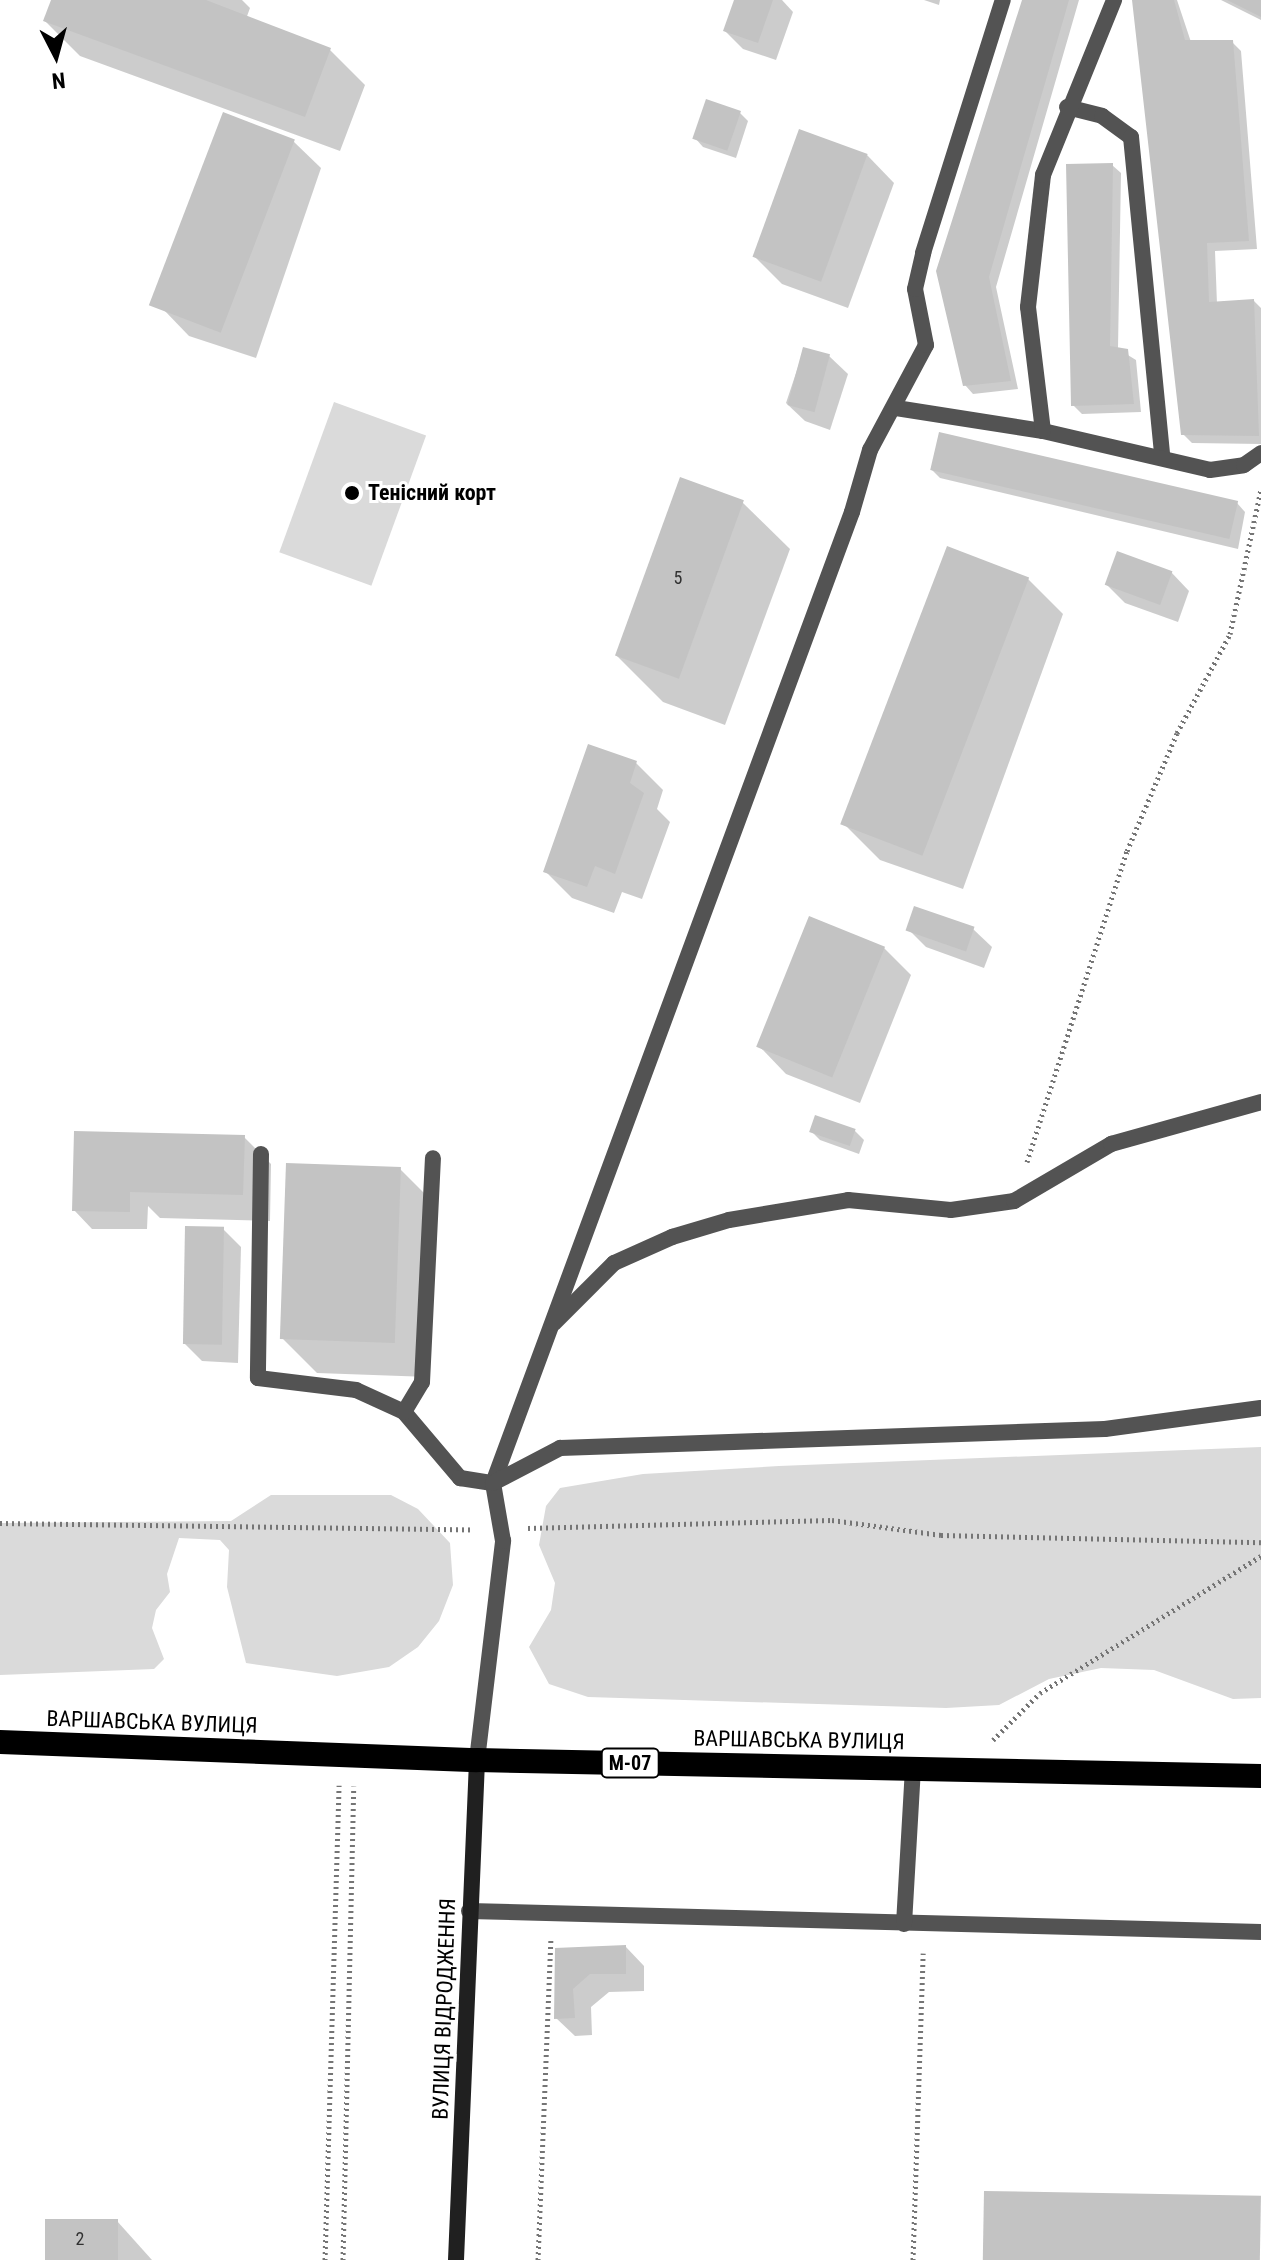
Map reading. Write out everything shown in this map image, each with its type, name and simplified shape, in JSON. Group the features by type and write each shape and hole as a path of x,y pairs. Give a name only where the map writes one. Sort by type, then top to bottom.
{"highway":[{"name":"ВАРШАВСЬКА ВУЛИЦЯ","path":"0,1742 477,1760 1261,1776"}],"street":[{"path":"477,1760 504,1529 493,1483 836,557 870,450 896,408 926,345 915,289 923,253 1003,0"},
{"path":"1043,431 1028,307 1043,175 1067,107 1114,0"},
{"path":"1067,107 1102,116 1131,137 1162,456"},
{"path":"896,408 1043,431 1162,456 1210,470 1244,465 1261,453"},
{"path":"550,1327 614,1263 672,1237 729,1220 848,1200 951,1210 1014,1201 1111,1144 1261,1102"},
{"path":"261,1154 258,1378 356,1390 404,1412 460,1478 493,1483 560,1448 1105,1429 1261,1408"},
{"path":"404,1412 422,1382 433,1158"},
{"name":"ВУЛИЦЯ ВІДРОДЖЕННЯ","path":"456,2260 477,1760"},
{"path":"904,1924 913,1767"},
{"path":"469,1911 1261,1932"}],"path":[{"path":"1014,1201 1127,851 1177,733 1230,634 1261,490"},
{"path":"0,1523 504,1529 832,1520 941,1535 1261,1542"},
{"path":"963,1769 1040,1693 1261,1556"},
{"path":"325,2260 347,1756"},
{"path":"343,2260 347,1756"},
{"path":"538,2260 551,1913"},
{"path":"913,2260 923,1953"}],"shaded area":[{"name":"Тенісний корт","path":"334,402 426,436 371,586 279,552"},
{"path":"1261,1447 1261,1698 1233,1699 1154,1670 1101,1668 1049,1679 999,1705 946,1708 588,1697 549,1684 529,1647 551,1610 555,1583 539,1545 546,1506 560,1488 643,1474 779,1466"},
{"path":"271,1495 391,1495 418,1509 450,1543 453,1585 439,1621 418,1647 389,1667 337,1676 246,1663 227,1587 229,1550 220,1540 179,1538 167,1574 170,1592 156,1610 152,1628 164,1659 154,1669 0,1675 0,1523 231,1521"}],"building":[{"path":"51,0 206,0 331,48 305,117 43,21"},
{"path":"734,0 773,0 758,43 723,31"},
{"path":"1022,0 1069,0 989,277 1011,381 963,386 936,271"},
{"path":"1132,0 1174,0 1185,40 1233,40 1249,241 1207,243 1209,302 1254,299 1259,436 1181,435"},
{"path":"1227,0 1261,0 1261,17"},
{"path":"706,99 741,111 727,151 692,139"},
{"path":"223,112 295,140 221,333 149,305"},
{"path":"799,129 868,154 821,282 752,257"},
{"path":"1113,163 1110,346 1128,349 1134,404 1071,406 1066,164"},
{"path":"803,347 830,354 815,412 787,405"},
{"path":"939,432 1238,501 1229,539 930,470"},
{"path":"680,477 744,500 679,679 615,656"},
{"path":"947,546 1029,578 922,856 840,824"},
{"path":"1117,551 1172,571 1160,605 1105,585"},
{"path":"588,744 637,761 630,783 644,793 615,874 595,866 587,887 543,872"},
{"path":"914,906 975,927 966,951 906,931"},
{"path":"809,916 885,947 832,1077 756,1047"},
{"path":"815,1115 856,1129 850,1146 809,1132"},
{"path":"74,1131 245,1135 243,1195 130,1192 130,1212 72,1211"},
{"path":"286,1163 401,1167 395,1343 280,1339"},
{"path":"185,1226 224,1227 222,1345 183,1344"},
{"path":"626,1945 626,1974 590,1974 573,1989 575,2018 554,2019 555,1948"},
{"path":"984,2191 1261,2196 1260,2260 983,2260"},
{"path":"45,2219 118,2219 118,2260 45,2260"}],"place":[{"name":"Тенісний корт","path":"352,493"}]}
